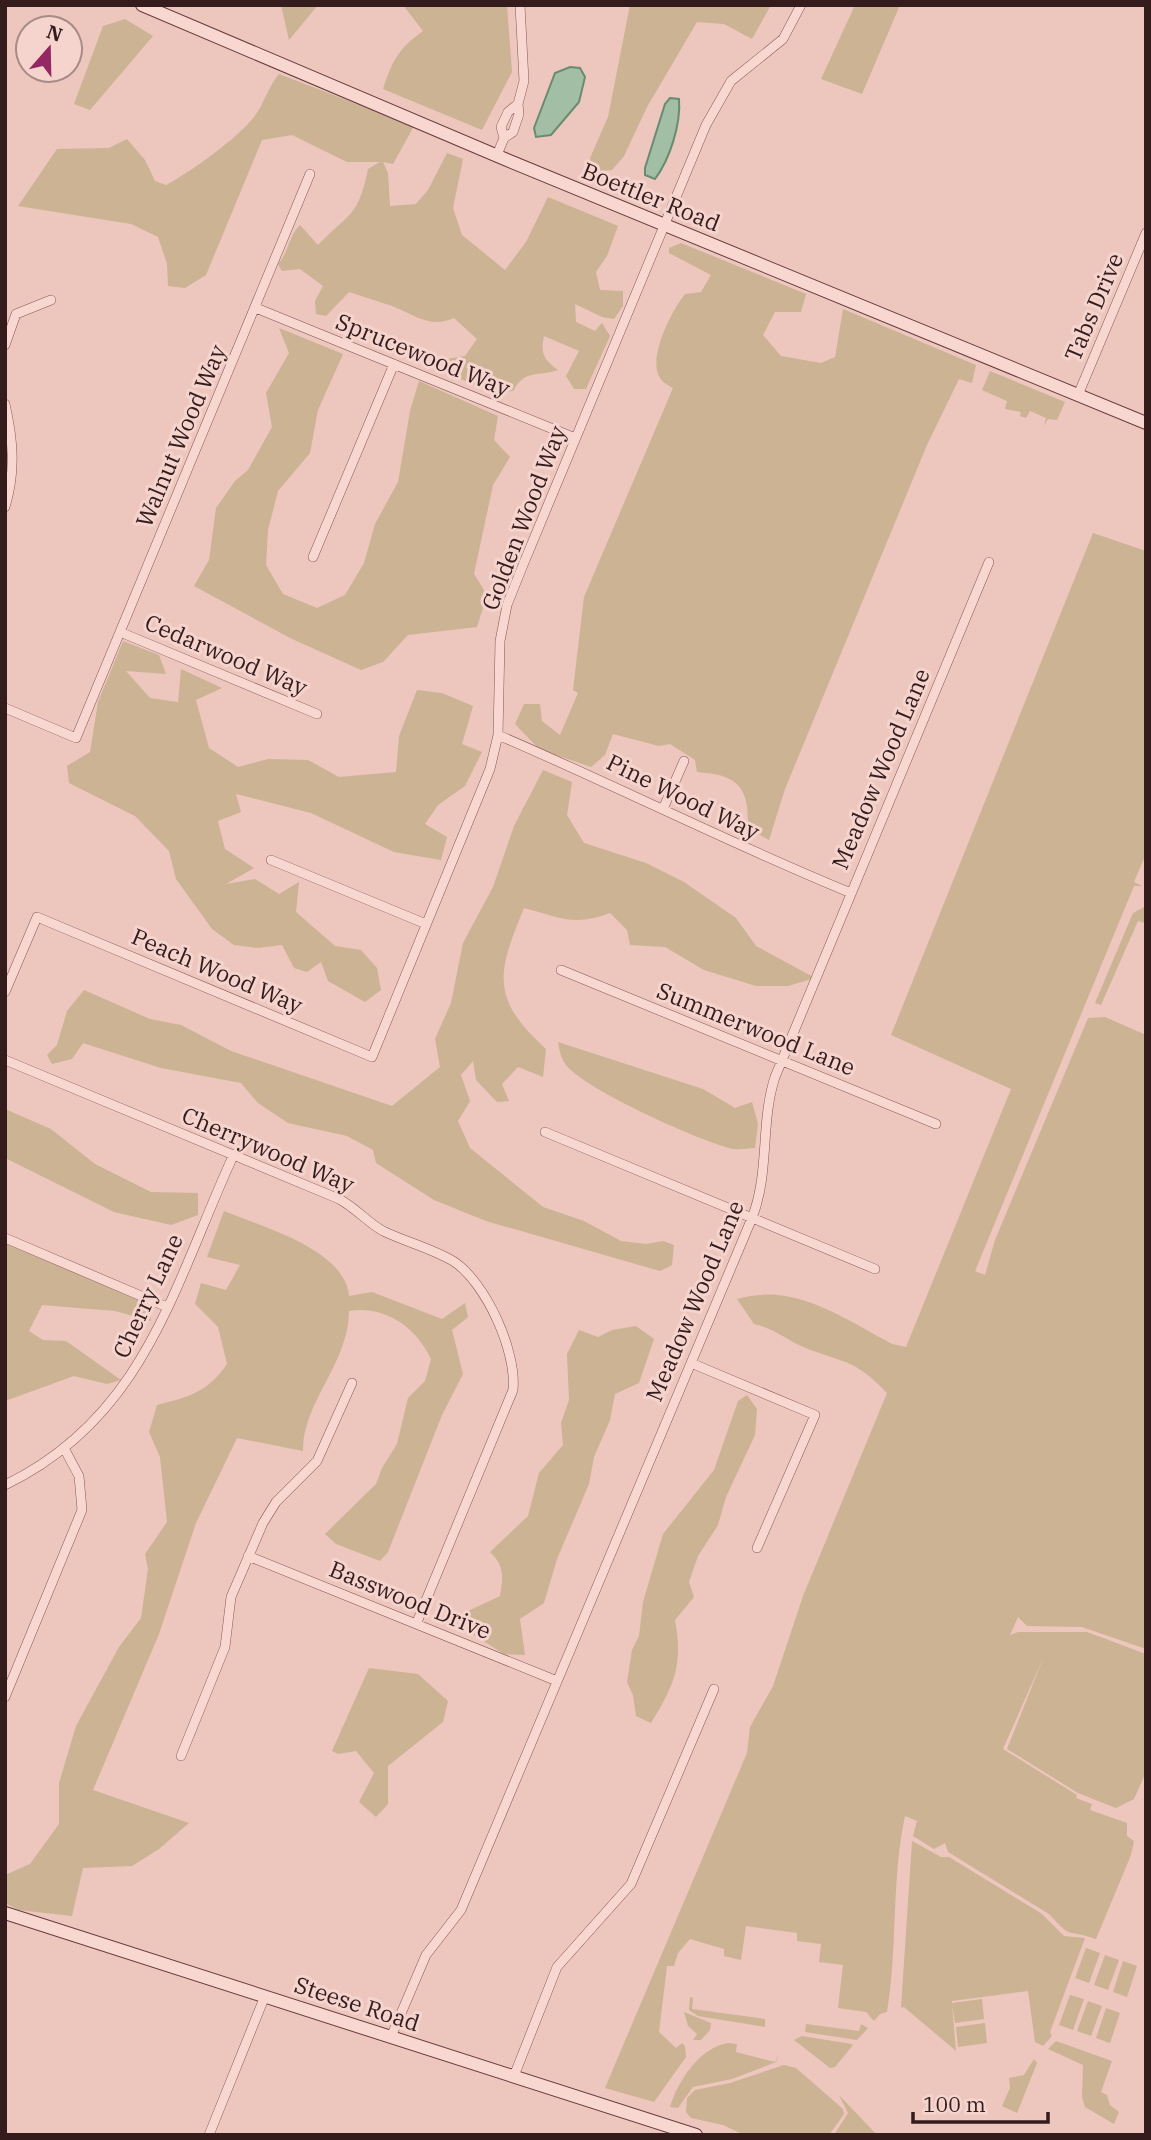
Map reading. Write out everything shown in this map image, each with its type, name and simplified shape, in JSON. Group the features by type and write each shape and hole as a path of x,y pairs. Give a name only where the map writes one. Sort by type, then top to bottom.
{"street":[{"name":"Boettler Road","path":"142,5 1146,423"},
{"path":"497,155 504,138 500,127 508,112 518,104 524,81 520,5"},
{"name":"Golden Wood Way","path":"349,1048 372,1057 486,781 498,736 500,642 507,605 706,125 731,81 783,39 801,5"},
{"name":"Walnut Wood Way","path":"5,708 76,738 310,174"},
{"name":"Tabs Drive","path":"1077,395 1146,233"},
{"path":"5,345 16,314 51,300"},
{"name":"Sprucewood Way","path":"256,308 575,438"},
{"path":"313,556 394,364"},
{"path":"5,404 13,442 13,468 5,507"},
{"name":"Meadow Wood Lane","path":"391,2037 426,1955 461,1910 752,1218 765,1169 768,1104 781,1060 989,562"},
{"name":"Cedarwood Way","path":"120,632 317,714"},
{"name":"Pine Wood Way","path":"498,736 589,773 722,839 851,893"},
{"path":"663,809 684,761"},
{"path":"271,860 426,924"},
{"name":"Peach Wood Way","path":"5,992 37,917 349,1048"},
{"name":"Summerwood Lane","path":"561,970 936,1124"},
{"name":"Cherrywood Way","path":"5,1060 339,1199 381,1229 454,1262 478,1285 509,1349 514,1377 510,1402 417,1622"},
{"path":"545,1132 875,1269"},
{"name":"Cherry Lane","path":"5,1485 64,1448 103,1413 127,1382 156,1334 234,1154"},
{"path":"5,1238 167,1307"},
{"path":"691,1363 815,1415 757,1548"},
{"path":"181,1756 225,1647 231,1597 248,1556 276,1502 317,1461 352,1382"},
{"path":"5,1697 82,1510 79,1476 64,1448"},
{"name":"Basswood Drive","path":"248,1556 417,1622 557,1681"},
{"path":"514,2076 557,1967 631,1884 714,1689"},
{"name":"Steese Road","path":"5,1913 696,2135"},
{"path":"209,2135 265,1996"}],"shaded area":[{"path":"281,5 318,5 289,40"},
{"path":"403,5 507,5 512,72 482,130 383,89 397,56 423,31"},
{"path":"630,5 771,5 752,39 724,24 697,22 647,107 624,156 612,170 601,171 592,167 590,158 608,117"},
{"path":"855,5 900,5 862,94 821,79"},
{"path":"125,19 153,36 90,110 74,104 81,84 84,84 84,77 103,26"},
{"path":"570,67 580,68 585,77 579,102 551,135 536,137 534,128 555,73"},
{"path":"279,74 414,126 393,164 383,162 388,173 390,206 416,204 428,190 447,153 463,159 453,208 462,235 505,270 526,242 548,197 618,226 607,256 596,272 600,290 623,291 623,306 614,319 602,317 575,304 576,322 595,331 602,323 610,336 586,389 574,389 566,376 579,351 544,336 544,356 558,370 522,379 513,391 495,393 441,371 447,359 465,356 477,339 454,318 429,321 349,292 326,316 316,314 315,301 323,286 300,269 282,271 278,264 300,225 318,245 345,220 356,206 368,169 380,162 347,162 292,135 262,140 206,275 185,288 168,286 167,264 158,237 131,224 18,206 57,149 109,148 127,139 145,160 155,181 166,185 237,135 257,112"},
{"path":"670,98 679,99 676,130 665,162 655,179 645,175 645,168 665,104"},
{"path":"681,243 806,294 801,312 775,312 763,335 781,356 821,363 835,357 843,309 976,365 972,383 959,379 927,445 785,789 769,840 748,828 746,802 738,785 722,776 697,772 695,760 670,744 659,746 613,734 605,755 591,767 539,749 515,724 524,704 540,704 542,721 560,735 578,693 573,690 584,597 673,388 661,380 657,369 659,347 668,322 685,294 701,292 711,275 669,253 669,248"},
{"path":"279,328 343,354 318,410 310,453 278,491 268,530 266,565 283,594 317,608 345,595 364,563 375,524 398,482 410,411 419,381 498,416 494,440 510,457 493,485 474,574 487,595 477,627 408,635 383,662 361,670 290,638 194,586 209,560 216,508 235,481 248,470 272,427 266,393 289,353"},
{"path":"990,371 1065,402 1057,420 1048,419 1044,426 1046,418 1030,411 1026,418 1020,416 1021,412 1005,409 1007,401 982,390"},
{"path":"1093,533 1146,551 1146,854 1134,882 1142,886 1134,886 975,1271 985,1275 995,1240 1088,1018 1105,1017 1146,1035 1146,1649 1082,1627 1027,1626 1018,1617 1010,1635 1018,1632 1087,1632 1146,1654 1146,1772 1134,1799 1116,1808 1078,1793 1007,1749 1044,1656 1003,1749 1077,1795 1076,1798 1092,1804 1090,1810 1127,1823 1127,1836 1134,1841 1131,1855 1096,1939 1066,1931 1049,1914 948,1852 945,1843 934,1849 913,1836 917,1821 905,1816 898,1865 887,2012 880,2014 874,2021 866,2012 838,2008 843,1965 819,1962 821,1944 797,1941 797,1933 746,1926 741,1960 724,1956 724,1949 690,1939 678,1953 674,1966 667,1966 659,2032 676,2048 682,2043 686,2057 654,2102 605,2088 747,1753 750,1727 773,1686 803,1596 887,1393 850,1364 808,1349 768,1328 754,1324 737,1299 778,1295 798,1299 818,1305 892,1344 906,1347 1011,1089 891,1035"},
{"path":"123,641 159,655 166,674 126,671 150,698 178,702 181,669 222,688 196,700 209,748 238,767 268,759 308,760 339,777 396,772 399,736 417,690 442,693 473,706 462,744 482,752 465,786 438,805 425,824 447,837 441,860 394,852 311,813 236,794 241,812 218,821 225,849 254,868 226,884 255,879 279,894 299,882 296,912 335,946 361,950 377,968 381,990 365,1002 328,981 321,962 307,972 294,968 282,945 258,948 234,945 212,929 176,879 169,851 135,816 69,783 67,766 90,752 98,702"},
{"path":"543,770 572,782 567,815 584,843 646,863 684,882 736,918 756,946 815,978 788,986 756,986 704,970 665,947 630,945 627,930 610,913 576,920 524,908 508,951 504,984 507,999 515,1015 546,1049 543,1077 518,1067 502,1084 509,1101 497,1102 476,1080 473,1061 461,1075 470,1101 458,1121 470,1148 543,1207 584,1221 621,1241 646,1244 663,1241 674,1245 672,1265 660,1271 486,1221 434,1200 376,1163 373,1150 347,1136 288,1123 258,1103 241,1083 161,1068 83,1043 72,1059 52,1064 47,1055 57,1045 67,1011 84,990 150,1019 181,1025 231,1051 392,1106 440,1067 435,1039 451,1003 463,943 493,887 514,826"},
{"path":"1146,906 1145,923 1138,921 1101,1005 1095,1003 1133,913"},
{"path":"558,1042 703,1089 735,1108 752,1102 758,1124 755,1148 733,1149 717,1144 625,1104 585,1081 569,1068 562,1058"},
{"path":"5,1109 51,1129 95,1164 151,1192 198,1193 198,1215 171,1225 114,1212 5,1158"},
{"path":"224,1211 279,1233 318,1253 333,1265 344,1280 349,1296 372,1292 442,1319 465,1303 468,1317 452,1330 463,1374 442,1415 388,1552 380,1561 336,1544 325,1534 376,1484 382,1468 397,1444 408,1398 425,1381 431,1359 408,1328 375,1311 349,1311 342,1348 310,1416 303,1451 237,1438 196,1523 159,1634 93,1790 189,1823 159,1849 132,1866 83,1868 72,1916 19,1910 5,1903 5,1875 30,1864 59,1824 59,1783 76,1726 119,1647 141,1618 148,1569 145,1554 167,1522 160,1457 149,1432 157,1405 197,1392 213,1381 227,1364 218,1327 195,1304 201,1283 226,1290 240,1265 207,1257"},
{"path":"5,1243 148,1304 151,1321 115,1311 42,1305 29,1331 43,1340 66,1341 121,1380 107,1384 74,1376 5,1401"},
{"path":"636,1326 654,1339 639,1383 615,1394 610,1420 594,1457 589,1484 557,1559 544,1603 520,1619 525,1655 504,1654 461,1627 464,1613 500,1596 502,1572 490,1552 528,1516 539,1473 563,1445 561,1423 569,1400 567,1354 579,1330 598,1337 612,1330"},
{"path":"747,1395 757,1409 755,1435 726,1497 718,1525 698,1556 689,1582 694,1597 675,1620 678,1649 675,1673 666,1697 651,1723 636,1716 633,1695 627,1682 632,1650 639,1636 643,1602 663,1534 714,1470 738,1401"},
{"path":"369,1668 418,1674 448,1701 443,1722 388,1766 388,1804 376,1817 359,1802 374,1773 356,1751 338,1754 332,1751"},
{"path":"912,1841 941,1857 949,1857 1042,1914 1064,1936 1085,1938 1050,2032 1052,2036 1043,2046 1035,2042 1028,1991 952,2001 982,1999 984,2019 955,2023 952,2004 956,2051 904,2007 901,2008"},
{"path":"1086,1948 1100,1953 1089,1983 1075,1978"},
{"path":"1105,1955 1119,1960 1108,1990 1094,1985"},
{"path":"1123,1961 1137,1966 1127,1997 1113,1992"},
{"path":"1070,1995 1084,1999 1073,2030 1059,2025"},
{"path":"690,1997 693,1998 692,2009 765,2019 765,2027 698,2016 689,2010"},
{"path":"1088,2001 1102,2006 1091,2036 1077,2031"},
{"path":"1106,2008 1120,2013 1110,2043 1096,2038"},
{"path":"684,2012 711,2023 710,2030 701,2040 693,2040 697,2034 688,2026"},
{"path":"985,2023 987,2043 958,2047 956,2027"},
{"path":"806,2024 859,2031 861,2024 868,2028 857,2040 805,2032"},
{"path":"802,2036 853,2045 835,2067 830,2068 794,2040"},
{"path":"1056,2041 1112,2061 1101,2092 1107,2095 1110,2105 1119,2112 1114,2124 1085,2107 1082,2097 1083,2065 1048,2049"},
{"path":"728,2043 737,2044 736,2052 775,2062 779,2054 776,2062 732,2079 693,2087 678,2108 670,2107 678,2087 691,2067 708,2051"},
{"path":"1034,2059 1037,2063 1017,2113 1002,2106 1010,2088 1009,2078 1024,2075"},
{"path":"784,2065 796,2068 843,2109 844,2114 829,2135 744,2135 723,2125 691,2118 686,2112 687,2098 695,2090 730,2083"},
{"path":"839,2095 877,2135 834,2135 848,2113"}]}
